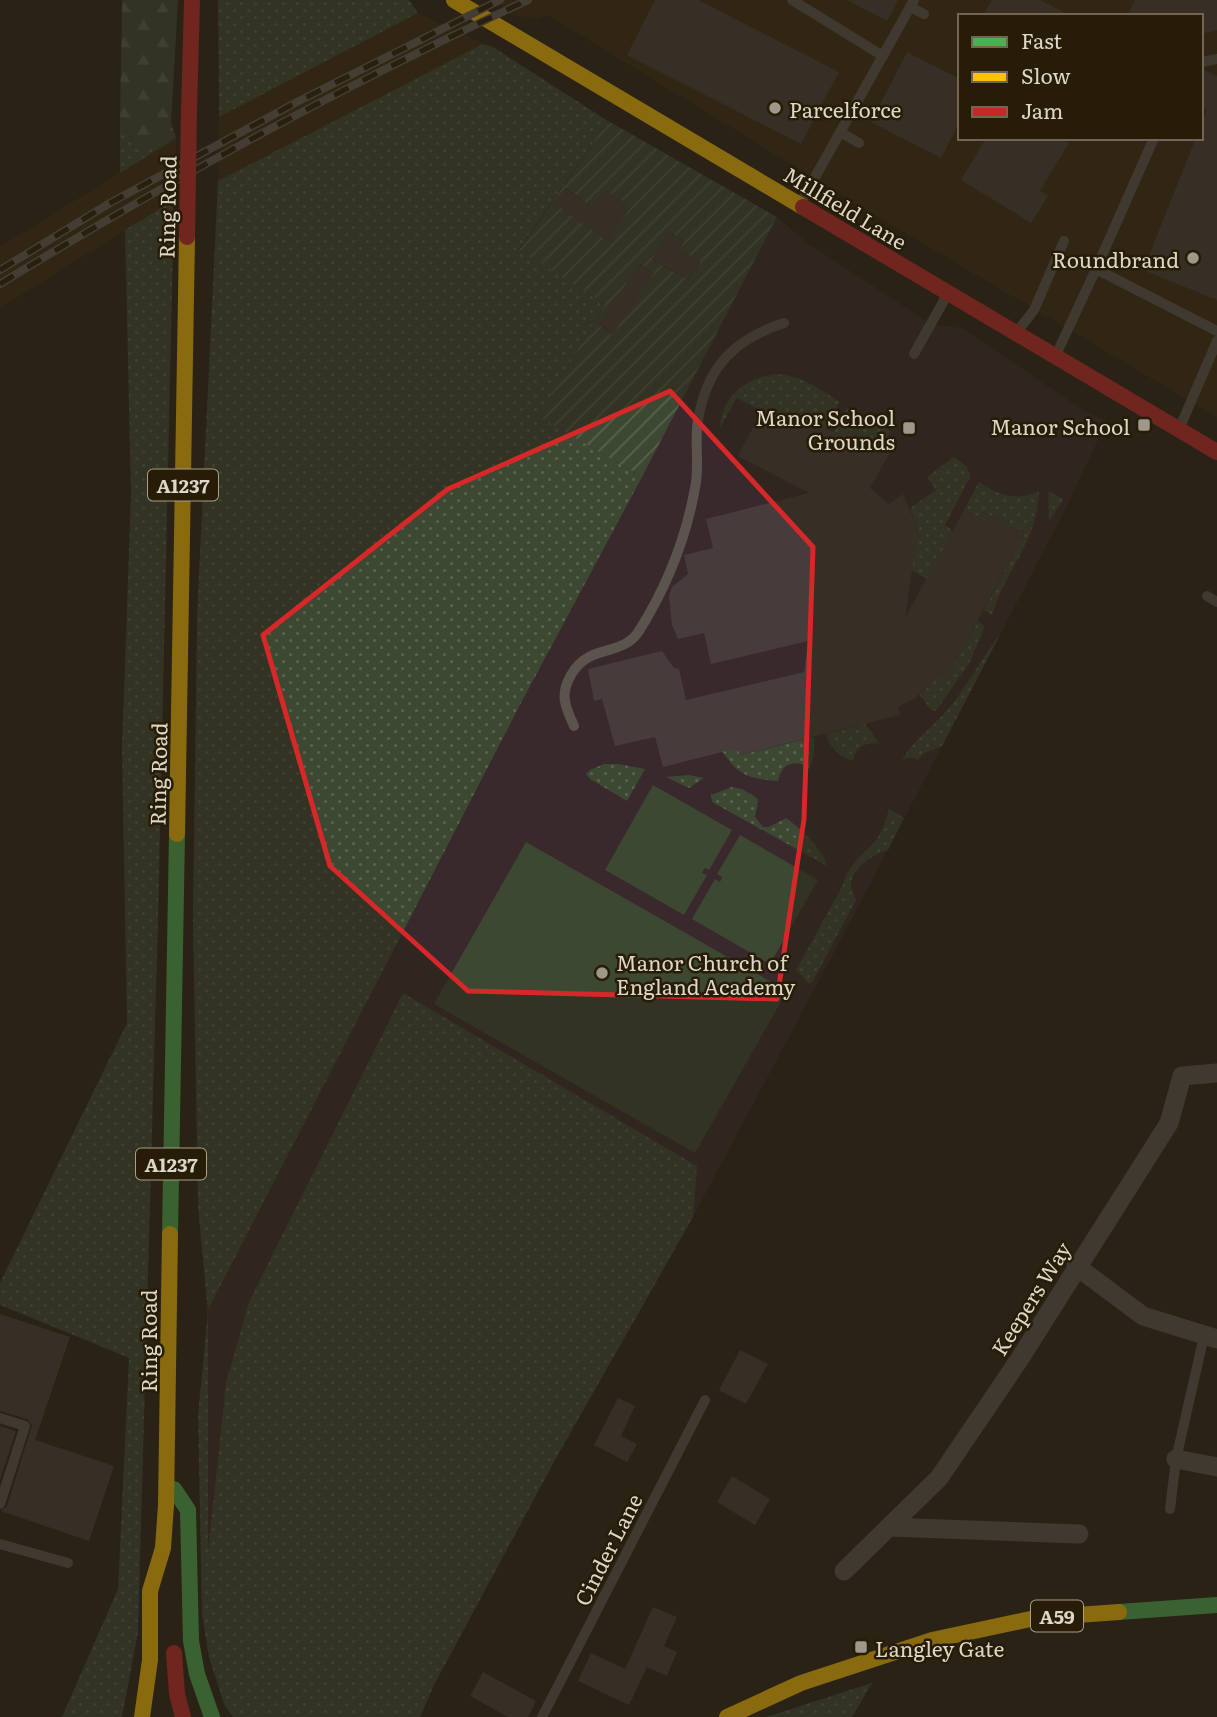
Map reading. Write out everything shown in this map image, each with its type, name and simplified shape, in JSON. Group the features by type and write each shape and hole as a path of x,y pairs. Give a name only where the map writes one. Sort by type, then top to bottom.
{"main road":[{"name":"Ring Road","path":"170,1581 163,1548 192,0"},
{"name":"Millfield Lane","path":"453,0 1217,452"},
{"path":"166,1476 188,1510 192,1648 199,1682 212,1717"},
{"name":"Ring Road","path":"142,1717 150,1660 150,1591 163,1548"},
{"name":"A59","path":"727,1717 801,1683 932,1640 1035,1618 1217,1605"},
{"path":"174,1631 177,1694 183,1717"}],"street":[{"name":"Keepers Way","path":"844,1572 939,1478 1019,1360 1076,1266 1169,1123 1182,1076 1217,1073"},
{"path":"1076,1266 1143,1316 1211,1338"},
{"path":"1177,1459 1217,1467"},
{"path":"889,1527 1079,1534"}],"lane":[{"path":"792,0 883,56"},
{"path":"800,204 912,4 924,14"},
{"path":"840,132 859,144"},
{"path":"1056,356 1153,140"},
{"path":"1016,332 1034,310 1064,241"},
{"path":"1096,269 1217,331"},
{"path":"914,354 949,292"},
{"path":"574,726 564,701 574,668 589,657 620,648 636,636 672,568 696,487 698,419 718,365 734,348 751,336 784,323"},
{"path":"1179,430 1217,341"},
{"path":"1207,596 1217,603"},
{"path":"1170,1509 1177,1459 1211,1338"},
{"name":"Cinder Lane","path":"542,1717 705,1399"},
{"path":"0,1418 25,1426 0,1504"},
{"path":"0,1544 68,1563"}],"highlighted area":[{"path":"670,391 813,547 804,819 777,999 468,991 330,866 263,635 448,489"}],"shaded area":[{"path":"496,0 1217,0 1217,417 843,196 548,15 538,19 512,15"},
{"path":"418,13 483,44 218,181 219,117"},
{"path":"176,138 174,200 0,308 0,247"},
{"name":"Manor Church of England Academy","path":"777,217 809,244 931,324 962,328 1086,412 1107,421 1064,512 864,896 693,1217 555,1460 434,1685 420,1717 208,1563 207,1312 520,705"}],"green space":[{"path":"122,0 178,0 171,123 165,140 156,145 143,146 132,140 120,119"},
{"path":"218,0 409,0 418,13 219,117"},
{"path":"483,44 493,47 608,121 519,249 605,304 539,416 642,477 520,705 208,1313 198,1206 193,922 197,615 218,181"},
{"path":"120,119 132,140 171,123 176,138 120,173"},
{"path":"608,121 777,217 642,477 538,416 605,304 519,250","holes":["566,188 591,207 630,207 607,240 555,203","668,232 684,241 679,250 700,262 689,280 653,260","640,264 653,273 612,334 599,325"]},
{"path":"174,200 138,1632 122,1717 62,1717 118,1589 129,1358 0,1305 0,1283 127,1023 122,748 131,494 125,230"},
{"path":"775,374 801,380 840,402 826,428 815,423 812,428 766,405 762,411 737,398 720,428 725,407 737,391 754,380"},
{"path":"847,407 891,431 881,447 849,430 845,437 834,432"},
{"path":"954,457 966,466 971,475 945,525 953,531 927,579 906,567 918,529 910,508 936,490 927,477"},
{"path":"979,482 1008,495 1023,496 1039,491 1033,525 992,615 984,610 1025,532 982,512 979,517 964,510"},
{"path":"1048,491 1063,499 1049,522"},
{"path":"978,621 985,626 970,662 936,711 931,710 919,694 939,675 947,678"},
{"path":"1001,633 942,746 923,754 918,760 912,757 902,760 950,707"},
{"path":"865,724 880,744 862,746 853,761 836,751 826,734"},
{"path":"814,737 814,754 808,770 802,764 789,764 781,772 778,781 743,773 731,763 719,746 736,741 740,755"},
{"path":"604,764 645,769 627,801 586,774"},
{"path":"689,775 704,778 689,788 666,777"},
{"path":"653,785 732,830 709,870 705,868 702,873 707,875 684,915 605,870"},
{"path":"732,787 742,789 757,798 755,817 763,827 769,827 786,818 816,845 827,866 712,802 711,795"},
{"path":"889,809 904,818 888,850 870,858 856,872 851,886 856,900 809,984 796,970 848,871 881,833"},
{"path":"740,835 818,880 770,964 692,919 715,879 720,882 722,877 717,874"},
{"path":"526,842 787,991 695,1153 434,1004"},
{"path":"403,993 697,1166 693,1217 555,1460 434,1685 420,1717 233,1717 224,1704 209,1657 202,1615 198,1415 208,1313 208,1552 226,1383 249,1302"},
{"path":"872,1683 852,1717 766,1717"}],"building":[{"name":"Parcelforce","path":"655,0 698,0 839,72 801,144 627,55"},
{"path":"847,0 898,0 887,21"},
{"path":"992,0 1040,0 1067,14 984,14"},
{"path":"1135,0 1217,0 1217,30 1203,34 1203,14 1128,14"},
{"path":"907,52 958,78 958,125 941,158 871,122"},
{"path":"1203,70 1217,76 1217,300 1143,270 1195,140 1203,140 1203,120 1207,110 1203,108"},
{"path":"985,140 1064,140 1069,143 1040,191 1048,196 1031,223 961,180"},
{"path":"565,188 591,207 604,188 631,207 607,240 554,203"},
{"path":"668,232 684,241 679,250 700,261 689,280 652,259"},
{"path":"639,264 654,273 613,334 599,325"},
{"path":"765,404 812,428 814,423 845,437 848,430 891,451 870,488 889,504 903,494 918,529 905,618 964,510 979,517 981,512 1025,532 947,678 939,675 914,699 898,707 900,715 740,755 738,748 663,767 655,737 615,746 602,699 594,701 588,669 662,651 674,668 679,669 686,700 804,672 808,641 711,664 704,633 678,639 672,625 669,596 672,587 688,574 684,555 713,548 706,519 809,493 738,456"},
{"path":"0,1314 70,1337 35,1440 114,1466 89,1541 1,1511 7,1506 32,1425 27,1419 0,1411"},
{"path":"740,1350 768,1364 746,1404 719,1390"},
{"path":"618,1398 635,1406 621,1436 637,1444 627,1462 594,1445"},
{"path":"0,1426 16,1431 0,1480"},
{"path":"732,1476 770,1499 755,1525 717,1502"},
{"path":"653,1607 677,1617 664,1646 677,1652 667,1676 647,1667 629,1705 578,1681 591,1653 625,1669"},
{"path":"483,1672 536,1701 528,1717 508,1717 470,1696"}],"railway":[{"path":"0,270 110,203 297,102 500,0"},
{"path":"0,284 260,134 393,65 528,0"}],"traffic: fast":[{"path":"170,1234 177,834"},
{"path":"174,1489 188,1510 191,1641 197,1674 212,1717"},
{"path":"1119,1612 1217,1605"}],"traffic: slow":[{"path":"454,0 803,207"},
{"path":"177,834 187,237"},
{"path":"142,1717 150,1660 150,1591 163,1548 166,1505 170,1234"},
{"path":"727,1717 801,1683 932,1640 1035,1618 1119,1612"}],"traffic: jam":[{"path":"189,111 192,0"},
{"path":"187,237 189,111"},
{"path":"803,207 1217,452"},
{"path":"174,1653 177,1694 183,1717"}],"place":[{"name":"Parcelforce","path":"775,108"},
{"name":"Roundbrand","path":"1193,258"},
{"name":"Manor School","path":"1144,425"},
{"name":"Manor School Grounds","path":"909,428"},
{"name":"Manor Church of England Academy","path":"602,973"},
{"name":"Langley Gate","path":"861,1647"}]}
